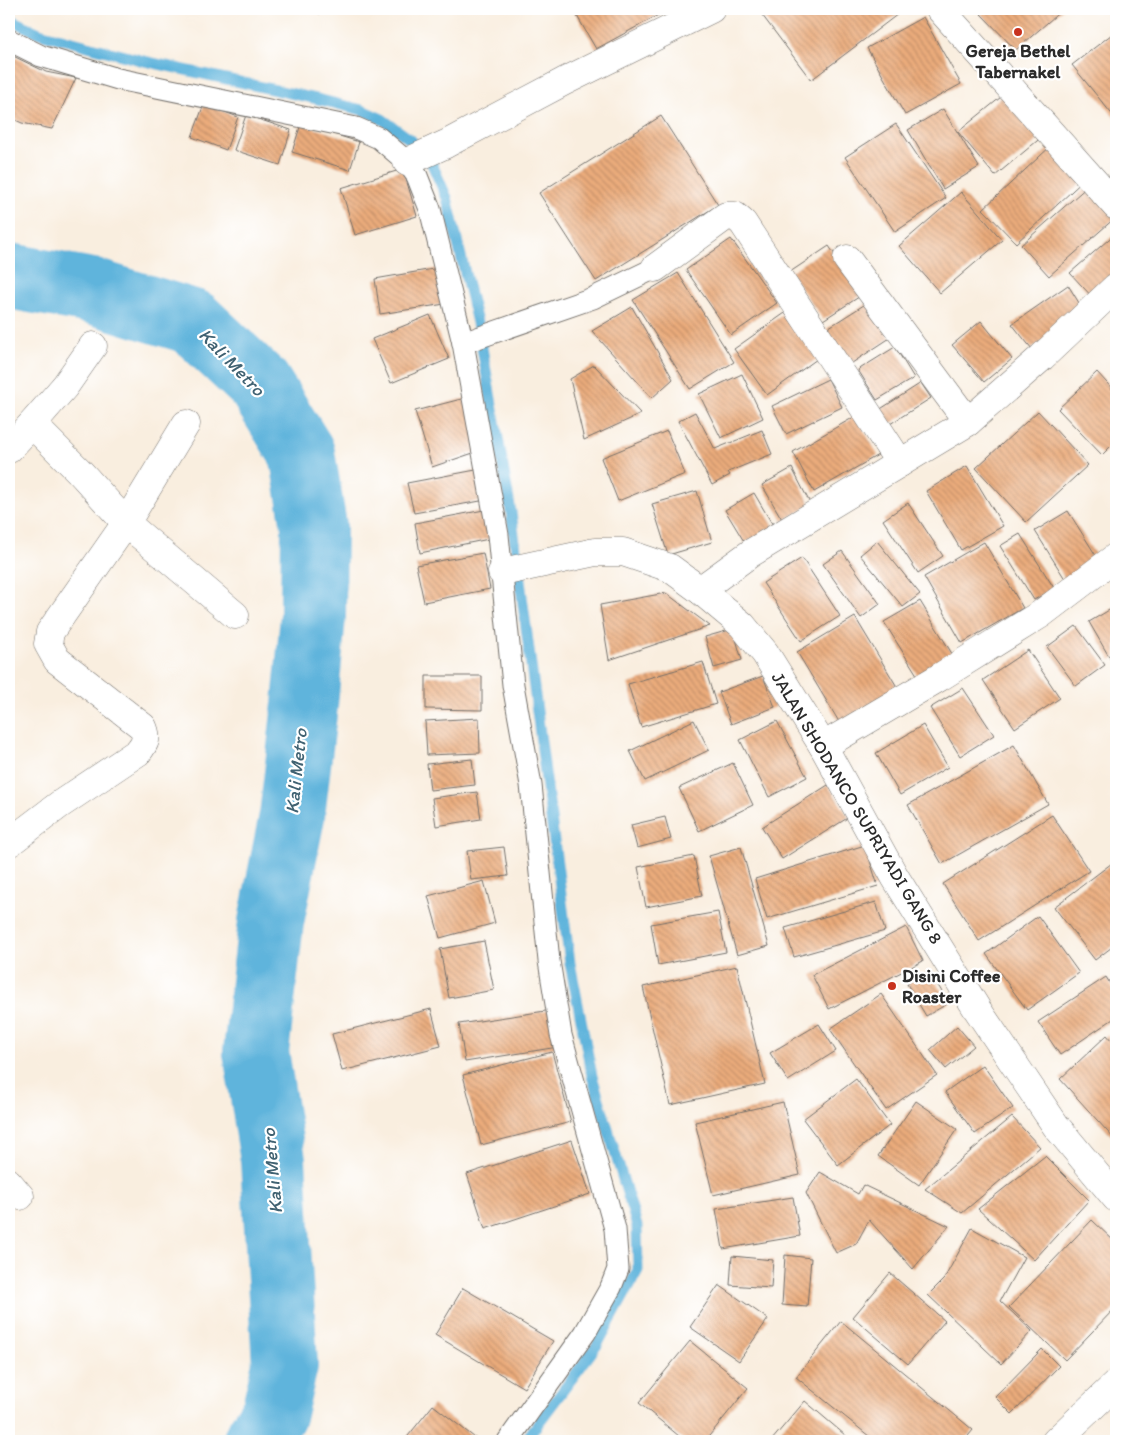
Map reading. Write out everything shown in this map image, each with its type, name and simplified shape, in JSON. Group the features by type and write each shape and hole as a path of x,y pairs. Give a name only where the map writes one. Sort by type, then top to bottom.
{"street":[{"path":"411,160 711,9"},
{"path":"940,9 1116,206"},
{"path":"655,268 726,216 735,216 743,223 900,463"},
{"path":"847,259 968,422"},
{"path":"700,590 751,553 968,422 1042,357 1116,287"},
{"path":"9,449 65,386 92,346"},
{"path":"32,424 80,472 126,523 235,616"},
{"path":"9,843 59,805 138,752 146,741 147,735 143,728 57,660 48,644 50,632 126,523 186,424"},
{"name":"JALAN SHODANCO SUPRIYADI GANG 8","path":"506,572 595,552 622,552 670,568 742,624 764,653 823,746 895,877 977,1009 1056,1126 1116,1198"},
{"path":"823,746 940,677 1041,614 1116,557"},
{"path":"1056,1441 1116,1384"}],"lane":[{"path":"9,40 41,56 118,80 356,128 379,138 411,160 430,209 467,342 498,535 506,572 513,684 531,785 548,961 561,1035 615,1229 618,1269 611,1287 585,1333 508,1441"},
{"path":"467,342 593,298 655,268"}],"building":[{"path":"317,9 331,9 319,14"},
{"path":"573,9 659,9 662,13 596,49"},
{"path":"763,9 901,9 902,11 811,80 759,11"},
{"name":"Gereja Bethel Tabernakel","path":"987,9 1063,9 1016,50 981,14"},
{"path":"923,17 961,84 905,115 867,48"},
{"path":"1116,31 1116,117 1115,118 1072,65"},
{"path":"9,54 46,72 76,78 52,129 22,123 9,117"},
{"path":"1006,93 1043,136 995,176 958,132"},
{"path":"204,104 238,117 226,150 192,137"},
{"path":"943,109 979,167 943,189 908,130"},
{"path":"246,115 291,130 280,165 234,150"},
{"path":"661,116 718,205 596,281 539,193"},
{"path":"301,124 359,142 350,170 292,152"},
{"path":"896,124 946,198 895,232 845,157"},
{"path":"1053,144 1086,178 1016,243 983,209"},
{"path":"403,169 417,216 355,235 341,188"},
{"path":"1089,185 1116,217 1049,276 1021,245"},
{"path":"961,192 1002,240 940,293 899,246"},
{"path":"1116,233 1116,279 1095,300 1070,273"},
{"path":"731,239 777,303 731,335 686,270"},
{"path":"829,246 862,295 823,320 790,272"},
{"path":"439,268 445,304 380,314 375,279"},
{"path":"678,273 734,362 690,389 633,300"},
{"path":"1068,285 1084,311 1032,349 1012,324"},
{"path":"867,303 890,338 849,365 826,329"},
{"path":"632,307 673,379 652,398 592,331"},
{"path":"785,313 817,359 767,395 734,349"},
{"path":"430,315 449,359 391,383 372,339"},
{"path":"981,321 1012,359 984,382 952,345"},
{"path":"895,347 914,378 877,400 858,370"},
{"path":"594,365 641,414 584,440 570,379"},
{"path":"1097,372 1116,393 1116,441 1102,455 1058,409"},
{"path":"742,374 763,418 721,438 699,394"},
{"path":"828,379 842,407 786,434 772,406"},
{"path":"921,383 931,398 890,424 879,410"},
{"path":"465,398 482,450 432,467 415,411"},
{"path":"1038,411 1088,465 1026,522 976,468"},
{"path":"695,412 715,449 762,430 772,454 728,472 730,475 712,485 678,421"},
{"path":"856,416 878,455 814,492 793,452"},
{"path":"667,431 685,474 618,501 601,458"},
{"path":"967,466 1003,526 961,550 926,491"},
{"path":"792,468 811,505 783,521 762,485"},
{"path":"481,469 486,500 414,513 407,483"},
{"path":"697,491 712,542 668,555 652,504"},
{"path":"754,493 774,527 745,543 725,510"},
{"path":"908,503 943,556 918,573 883,520"},
{"path":"484,510 489,539 420,553 415,523"},
{"path":"1068,511 1100,562 1067,582 1035,531"},
{"path":"1020,534 1054,588 1034,600 1000,546"},
{"path":"877,541 920,594 903,607 860,555"},
{"path":"984,542 1023,608 962,643 924,577"},
{"path":"842,551 880,604 861,618 823,564"},
{"path":"483,553 490,589 424,602 416,565"},
{"path":"802,558 840,616 801,641 763,583"},
{"path":"666,593 710,626 609,660 600,605"},
{"path":"920,601 954,657 919,678 884,622"},
{"path":"1116,606 1116,657 1111,660 1089,622"},
{"path":"855,617 899,690 841,725 797,652"},
{"path":"1076,626 1105,665 1076,686 1047,647"},
{"path":"733,629 742,660 714,668 705,637"},
{"path":"1028,650 1060,698 1015,728 983,680"},
{"path":"703,662 716,704 641,727 628,684"},
{"path":"426,676 482,676 482,710 426,709"},
{"path":"763,676 775,707 731,724 719,692"},
{"path":"963,688 994,735 960,756 930,708"},
{"path":"479,718 480,753 427,755 425,721"},
{"path":"694,720 709,750 645,781 630,751"},
{"path":"777,721 807,777 769,797 740,740"},
{"path":"923,725 948,767 900,795 876,753"},
{"path":"1014,745 1048,804 942,864 908,805"},
{"path":"472,759 475,785 430,790 427,764"},
{"path":"733,763 753,805 699,831 679,788"},
{"path":"828,785 849,817 782,859 762,827"},
{"path":"477,792 481,819 436,826 432,798"},
{"path":"1052,815 1089,871 979,941 943,884"},
{"path":"665,817 671,839 637,848 631,825"},
{"path":"865,845 878,886 767,919 755,879"},
{"path":"504,847 508,876 471,880 467,851"},
{"path":"741,847 769,946 737,955 709,856"},
{"path":"694,856 702,896 646,907 638,867"},
{"path":"1116,860 1116,944 1095,960 1054,907"},
{"path":"484,881 495,923 440,938 428,896"},
{"path":"876,902 885,931 794,957 785,928"},
{"path":"718,912 726,952 658,965 651,924"},
{"path":"1038,916 1079,973 1027,1010 986,954"},
{"path":"906,927 923,961 829,1009 812,975"},
{"path":"484,941 494,990 449,998 440,949"},
{"path":"737,966 765,1084 670,1105 643,987"},
{"path":"929,971 949,1003 926,1016 907,984"},
{"path":"1106,977 1116,993 1116,1017 1060,1055 1038,1022"},
{"path":"881,994 937,1075 886,1110 830,1029"},
{"path":"431,1009 441,1046 342,1071 332,1034"},
{"path":"552,1010 558,1047 465,1062 459,1024"},
{"path":"819,1024 836,1051 788,1081 770,1053"},
{"path":"957,1026 974,1046 946,1069 930,1050"},
{"path":"1107,1035 1116,1046 1116,1141 1060,1079"},
{"path":"552,1052 571,1122 481,1145 463,1075"},
{"path":"983,1065 1013,1108 975,1134 945,1092"},
{"path":"856,1079 890,1125 838,1165 803,1119"},
{"path":"916,1101 957,1129 919,1185 878,1156"},
{"path":"783,1102 800,1175 713,1195 695,1122"},
{"path":"1012,1117 1040,1147 962,1213 925,1189"},
{"path":"572,1140 590,1194 485,1229 467,1174"},
{"path":"1045,1156 1089,1200 1034,1260 978,1209"},
{"path":"820,1172 858,1194 863,1185 949,1226 913,1269 869,1220 856,1244 836,1253 806,1193"},
{"path":"793,1197 800,1236 723,1249 716,1209"},
{"path":"1092,1220 1116,1243 1116,1307 1065,1360 1009,1307"},
{"path":"972,1228 1024,1257 1000,1301 1032,1331 1001,1364 928,1295 944,1279"},
{"path":"785,1255 811,1258 807,1307 782,1305"},
{"path":"732,1256 773,1260 771,1288 730,1285"},
{"path":"890,1273 945,1321 908,1364 853,1317"},
{"path":"719,1285 768,1319 739,1361 690,1327"},
{"path":"463,1288 553,1341 524,1388 435,1335"},
{"path":"841,1321 973,1430 964,1441 875,1441 796,1377"},
{"path":"690,1341 748,1388 705,1441 685,1441 639,1403"},
{"path":"1042,1349 1059,1366 1012,1414 995,1397"},
{"path":"805,1401 852,1441 771,1441"},
{"path":"433,1405 479,1441 404,1441"}],"waterway":[{"path":"9,19 39,33 144,61 362,110 382,119 411,140 432,164 447,198 479,331 511,512 570,963 592,1076 637,1226 638,1270 597,1345 525,1441"},
{"name":"Kali Metro","path":"9,276 92,291 193,322 259,384 302,453 314,526 313,616 292,816 271,922 256,1052 273,1160 285,1365 274,1412 256,1441"}],"place":[{"name":"Gereja Bethel Tabernakel","path":"1018,32"},
{"name":"Disini Coffee Roaster","path":"892,986"}]}
